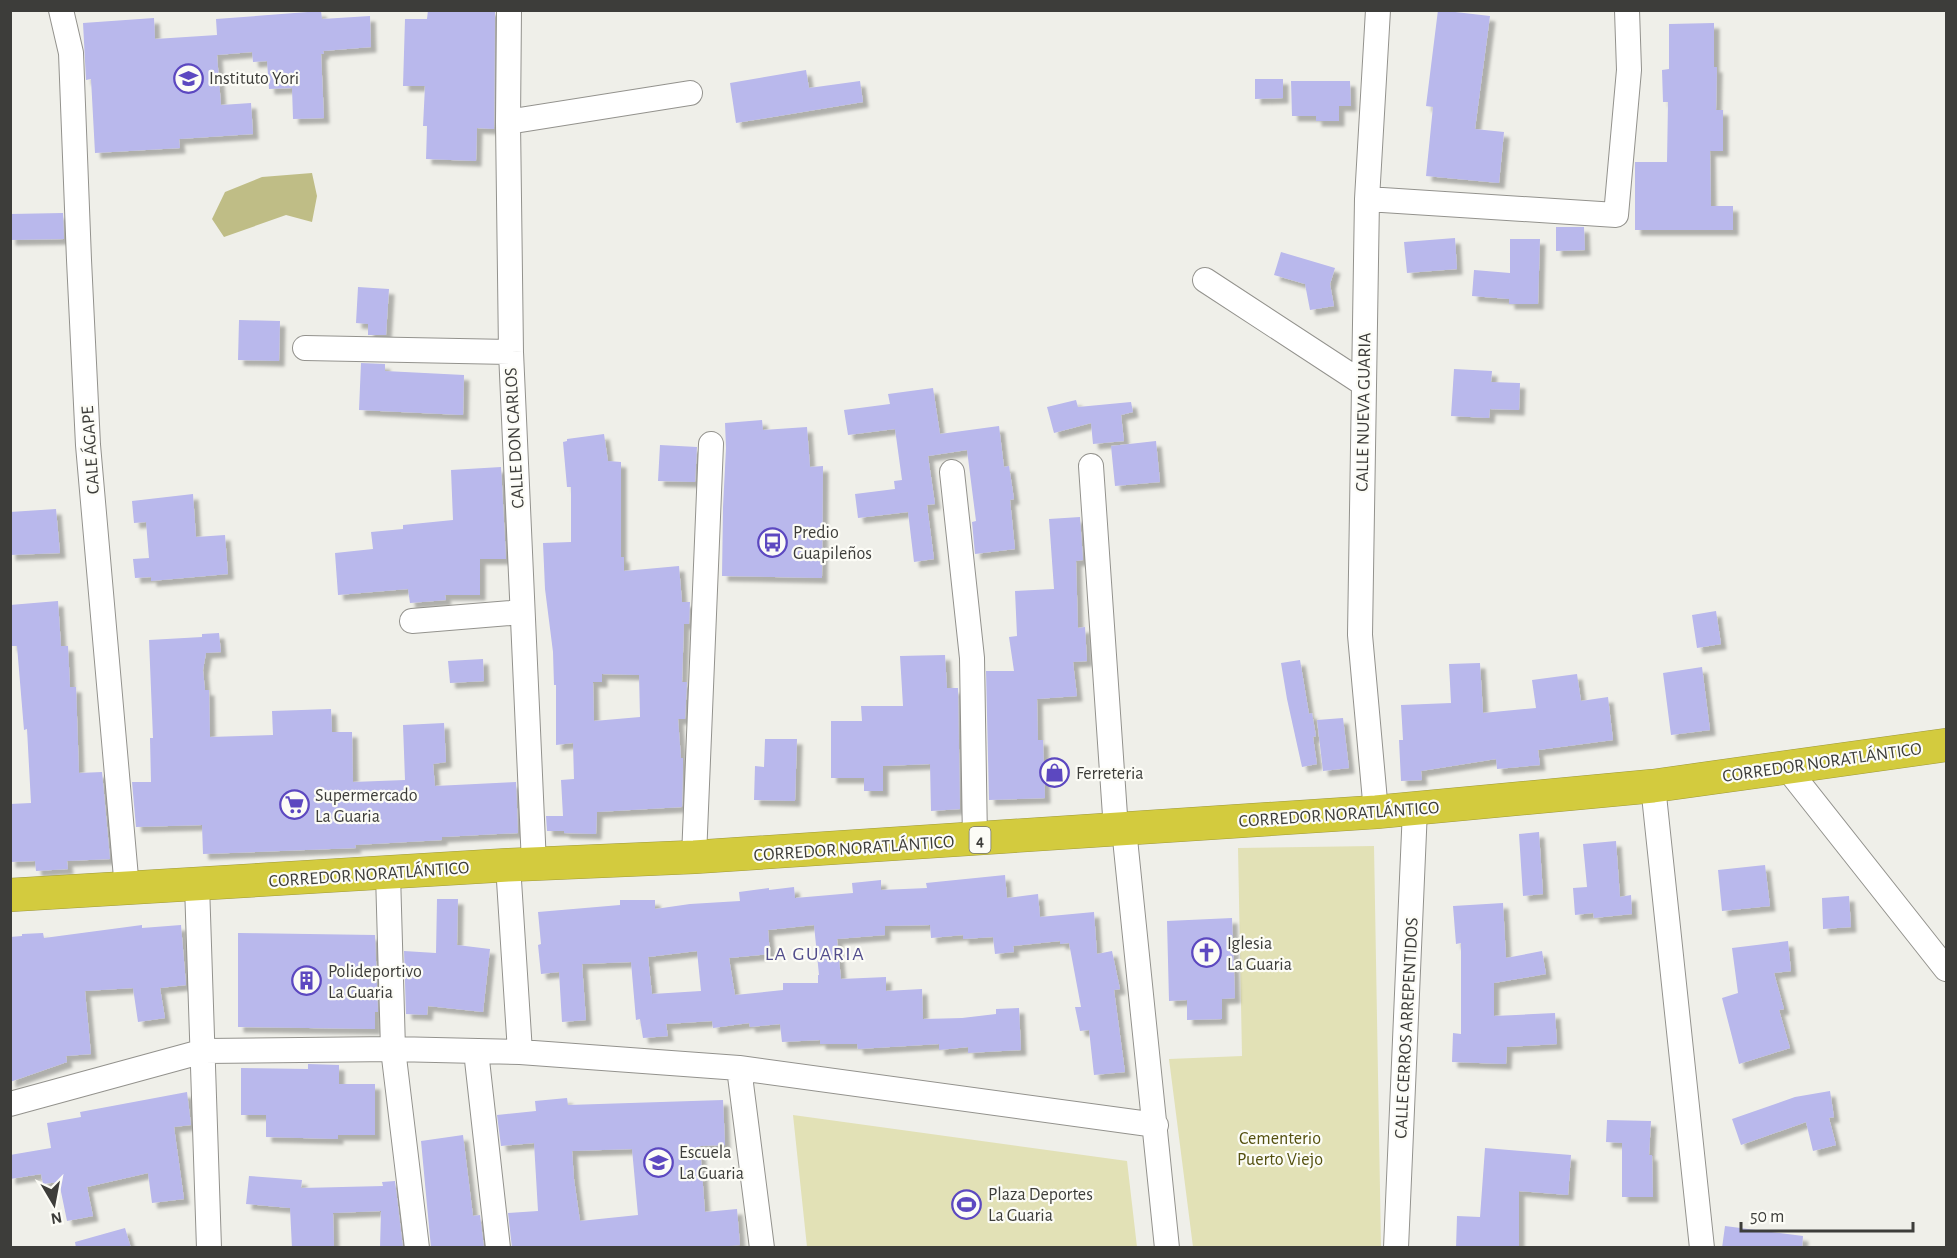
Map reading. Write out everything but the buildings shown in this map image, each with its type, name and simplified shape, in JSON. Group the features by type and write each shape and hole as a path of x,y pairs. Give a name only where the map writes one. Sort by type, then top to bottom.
{"highway":[{"name":"CORREDOR NORATLÁNTICO","path":"10,896 975,840 1415,809 1653,786 1947,745"}],"street":[{"name":"CALE ÁGAPE","path":"61,10 71,52 88,445 127,889"},
{"name":"CALLE DON CARLOS","path":"509,10 511,352 522,612 520,1052"},
{"name":"CALLE NUEVA GUARIA","path":"1376,812 1360,635 1367,200 1378,10"},
{"path":"1367,200 1616,215 1629,70 1627,10"},
{"path":"508,122 690,93"},
{"path":"1204,280 1364,384"},
{"path":"305,348 511,352"},
{"path":"694,857 711,444"},
{"path":"1091,466 1120,830 1155,1125 1167,1248"},
{"path":"952,472 972,658 975,840"},
{"path":"412,621 522,612"},
{"path":"1787,768 1947,969"},
{"path":"1653,786 1702,1248"},
{"name":"CALLE CERROS ARREPENTIDOS","path":"1396,1248 1415,809"},
{"path":"388,874 393,1049 417,1248"},
{"path":"197,885 209,1248"},
{"path":"10,1104 204,1051 393,1049 520,1052 740,1068 1155,1125"},
{"path":"477,1052 498,1248"},
{"path":"740,1068 762,1248"}],"green space":[{"name":"Cementerio Puerto Viejo","path":"1374,846 1381,1247 1193,1247 1169,1059 1242,1056 1238,848"},
{"name":"Plaza Deportes La Guaria","path":"793,1115 1127,1161 1137,1247 807,1247"}],"shaded area":[{"path":"312,173 317,196 312,222 286,215 224,237 212,219 225,192 262,177"}],"place":[{"name":"Instituto Yori","path":"188,78"},
{"name":"Predio Guapileños","path":"772,542"},
{"name":"Ferreteria","path":"1055,773"},
{"name":"Supermercado La Guaria","path":"294,805"},
{"name":"Iglesia La Guaria","path":"1206,953"},
{"name":"Polideportivo La Guaria","path":"307,981"},
{"name":"Escuela La Guaria","path":"658,1162"},
{"name":"Plaza Deportes La Guaria","path":"967,1204"}],"district":[{"name":"LA GUARIA","path":"815,953"}]}
